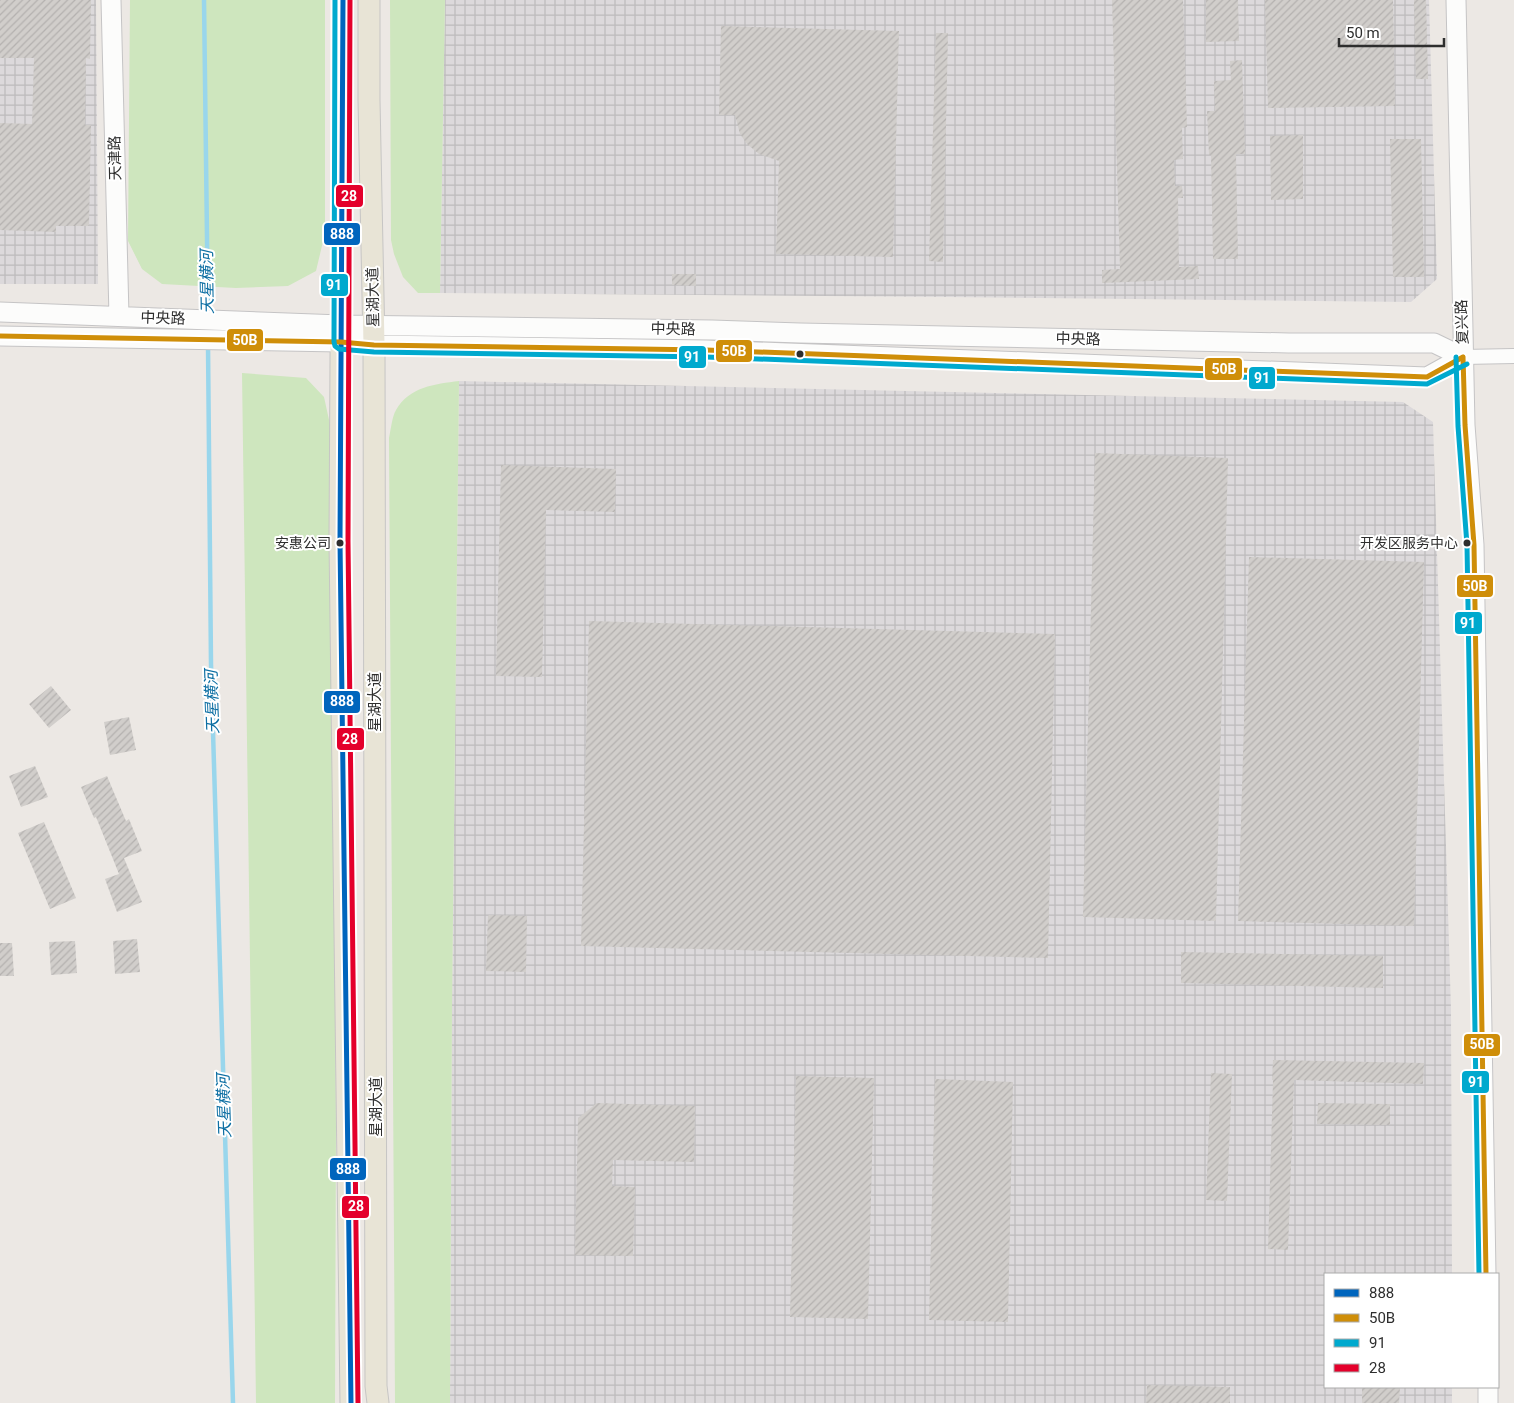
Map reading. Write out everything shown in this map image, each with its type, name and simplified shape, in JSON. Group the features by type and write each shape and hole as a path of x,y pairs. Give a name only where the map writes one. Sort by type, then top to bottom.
{"main road":[{"name":"星湖大道","path":"343,0 341,561 351,1403"},
{"name":"星湖大道","path":"369,0 373,335 376,1366 378,1403"}],"street":[{"name":"天津路","path":"111,0 119,316"},
{"name":"复兴路","path":"1456,0 1465,425 1474,545 1486,1273"},
{"name":"中央路","path":"0,312 244,321 341,334 373,335 712,330 810,334 1279,343 1434,343 1463,357"},
{"name":"中央路","path":"0,336 244,341 341,334"},
{"path":"373,335 706,350 1427,377 1463,357 1514,356"},
{"path":"1488,1388 1488,1403"}],"shaded area":[{"path":"0,0 96,0 98,284 0,284"},
{"path":"445,0 1429,0 1437,279 1411,302 440,293"},
{"path":"459,381 1403,402 1433,422 1451,1009 1452,1273 1324,1273 1324,1388 1452,1388 1452,1403 450,1403"}],"green space":[{"path":"130,0 325,0 325,233 316,271 288,286 236,288 162,284 142,269 128,241"},
{"path":"390,0 445,0 440,293 418,293 403,277 391,240"},
{"path":"242,373 306,378 324,397 331,429 336,1127 335,1403 256,1403"},
{"path":"459,381 450,1403 395,1403 389,438 396,410 408,396 432,385"}],"building":[{"path":"0,0 91,0 90,59 86,58 85,125 91,125 89,226 56,226 56,232 0,230 0,123 32,124 34,58 0,58"},
{"path":"1112,0 1183,0 1187,127 1182,128 1183,159 1174,160 1175,186 1182,186 1183,198 1178,198 1179,267 1198,266 1199,279 1102,283 1102,270 1120,269"},
{"path":"1206,0 1238,0 1239,41 1206,42"},
{"path":"1265,0 1393,0 1395,106 1268,108"},
{"path":"1414,0 1426,0 1428,79 1416,79"},
{"path":"721,26 899,31 893,257 776,254 779,161 759,154 747,144 740,134 735,115 719,115"},
{"path":"936,33 948,33 943,262 929,261"},
{"path":"1242,60 1245,154 1236,154 1238,259 1213,259 1211,155 1209,155 1207,111 1215,111 1214,81 1231,80 1230,61"},
{"path":"1303,135 1303,199 1271,200 1270,136"},
{"path":"1390,139 1421,139 1424,277 1393,277"},
{"path":"672,274 696,274 696,286 672,285"},
{"path":"1095,453 1228,458 1216,921 1083,917"},
{"path":"501,465 616,469 615,512 546,510 542,677 496,676"},
{"path":"1249,557 1424,562 1414,926 1238,921"},
{"path":"589,621 1055,634 1048,958 581,946"},
{"path":"51,686 71,710 49,728 29,704"},
{"path":"129,717 136,750 110,755 104,722"},
{"path":"35,766 48,797 21,807 9,776"},
{"path":"107,776 126,821 129,819 142,851 124,858 142,902 117,912 105,879 119,874 96,817 94,818 81,787"},
{"path":"44,822 76,898 50,909 18,833"},
{"path":"488,915 527,916 526,972 486,971"},
{"path":"137,939 140,972 115,974 113,941"},
{"path":"75,941 77,973 51,975 49,942"},
{"path":"0,943 12,943 14,976 0,976"},
{"path":"1181,952 1383,956 1383,988 1181,983"},
{"path":"1273,1060 1424,1063 1423,1084 1294,1080 1288,1250 1268,1249"},
{"path":"1211,1073 1232,1074 1227,1201 1206,1200"},
{"path":"796,1076 874,1078 868,1319 790,1317"},
{"path":"935,1079 1013,1082 1008,1322 929,1320"},
{"path":"597,1103 695,1106 694,1162 613,1160 612,1186 635,1187 633,1256 575,1255 578,1118"},
{"path":"1318,1103 1390,1104 1390,1125 1317,1124"},
{"path":"1147,1385 1230,1387 1230,1403 1146,1403"},
{"path":"1362,1388 1400,1388 1399,1403 1362,1403"}],"waterway":[{"name":"天星横河","path":"204,0 208,316"},
{"name":"天星横河","path":"208,344 211,664 233,1403"}],"transit line":[{"name":"91","path":"335,0 334,342 335,346 339,349 374,352 706,357 1427,384 1467,364"},
{"name":"888","path":"343,0 340,541 351,1403"},
{"name":"28","path":"350,0 348,541 358,1403"},
{"name":"50B","path":"0,336 341,342 374,345 706,350 1427,377 1463,357"},
{"name":"91","path":"1456,357 1458,426 1467,545 1479,1273"},
{"name":"50B","path":"1463,357 1465,425 1474,545 1486,1273"}],"place":[{"name":"安惠公司","path":"340,543"},
{"name":"开发区服务中心","path":"1467,543"}]}
